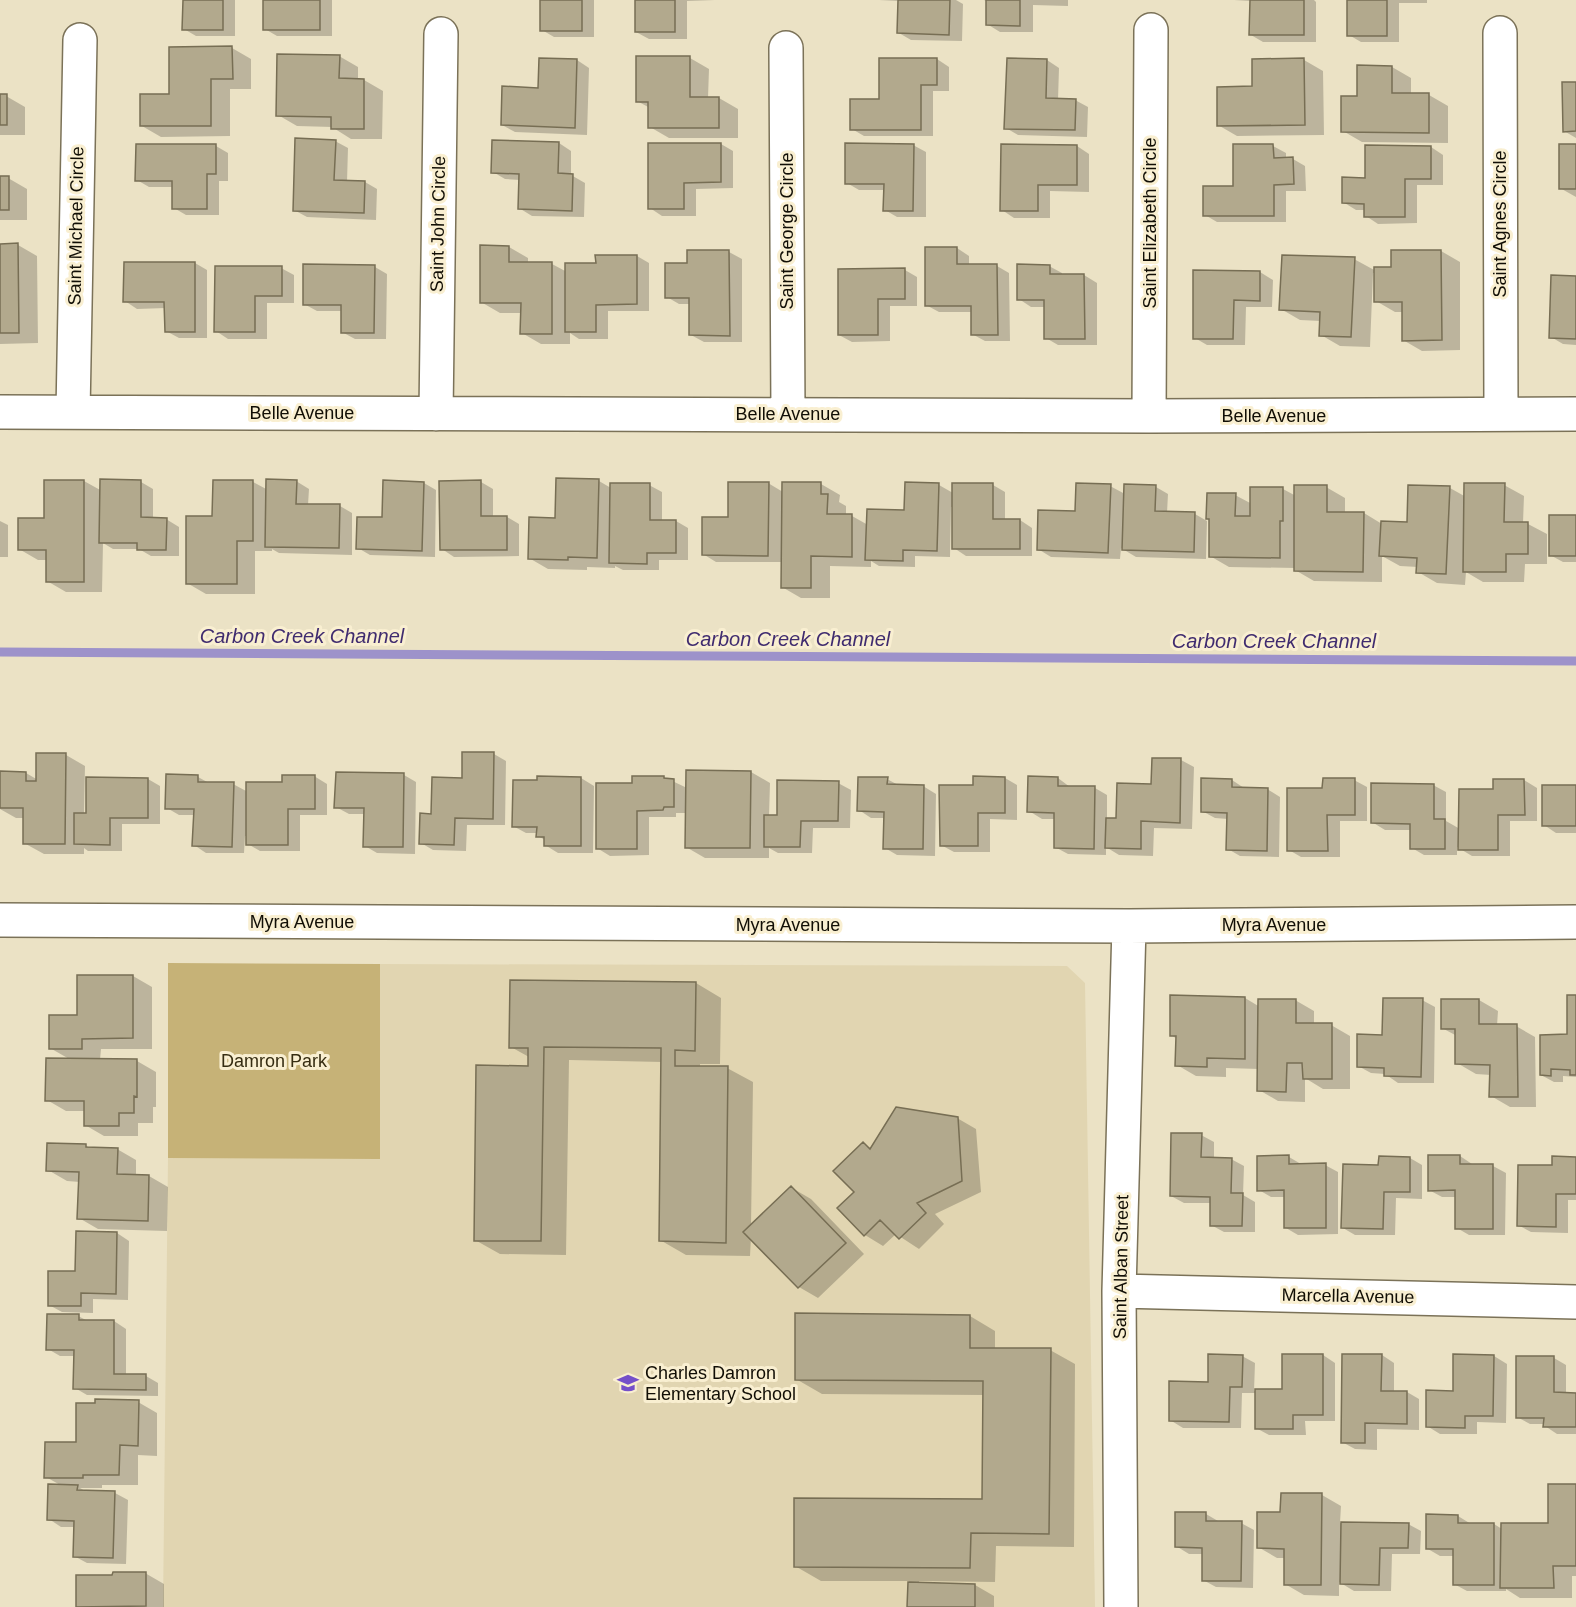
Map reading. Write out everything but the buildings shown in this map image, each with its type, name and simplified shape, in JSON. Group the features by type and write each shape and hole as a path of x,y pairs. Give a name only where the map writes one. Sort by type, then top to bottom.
{"street":[{"name":"Saint Elizabeth Circle","path":"1149,416 1151,30"},
{"name":"Saint Agnes Circle","path":"1500,33 1501,414"},
{"name":"Saint John Circle","path":"436,414 441,34"},
{"name":"Saint Michael Circle","path":"73,412 80,40"},
{"name":"Saint George Circle","path":"786,48 788,414"},
{"name":"Belle Avenue","path":"0,412 1149,416 1576,414"},
{"name":"Myra Avenue","path":"0,920 1129,926 1576,922"},
{"name":"Saint Alban Street","path":"1121,1607 1119,1291 1129,926"},
{"name":"Marcella Avenue","path":"1119,1291 1576,1302"}],"shaded area":[{"name":"Charles Damron Elementary School","path":"380,964 1067,966 1085,983 1095,1607 163,1607 168,1158 380,1159"}],"green space":[{"name":"Damron Park","path":"168,963 380,964 380,1159 168,1158"}],"waterway":[{"name":"Carbon Creek Channel","path":"0,652 1576,661"}],"place":[{"name":"Charles Damron Elementary School","path":"628,1383"}]}
